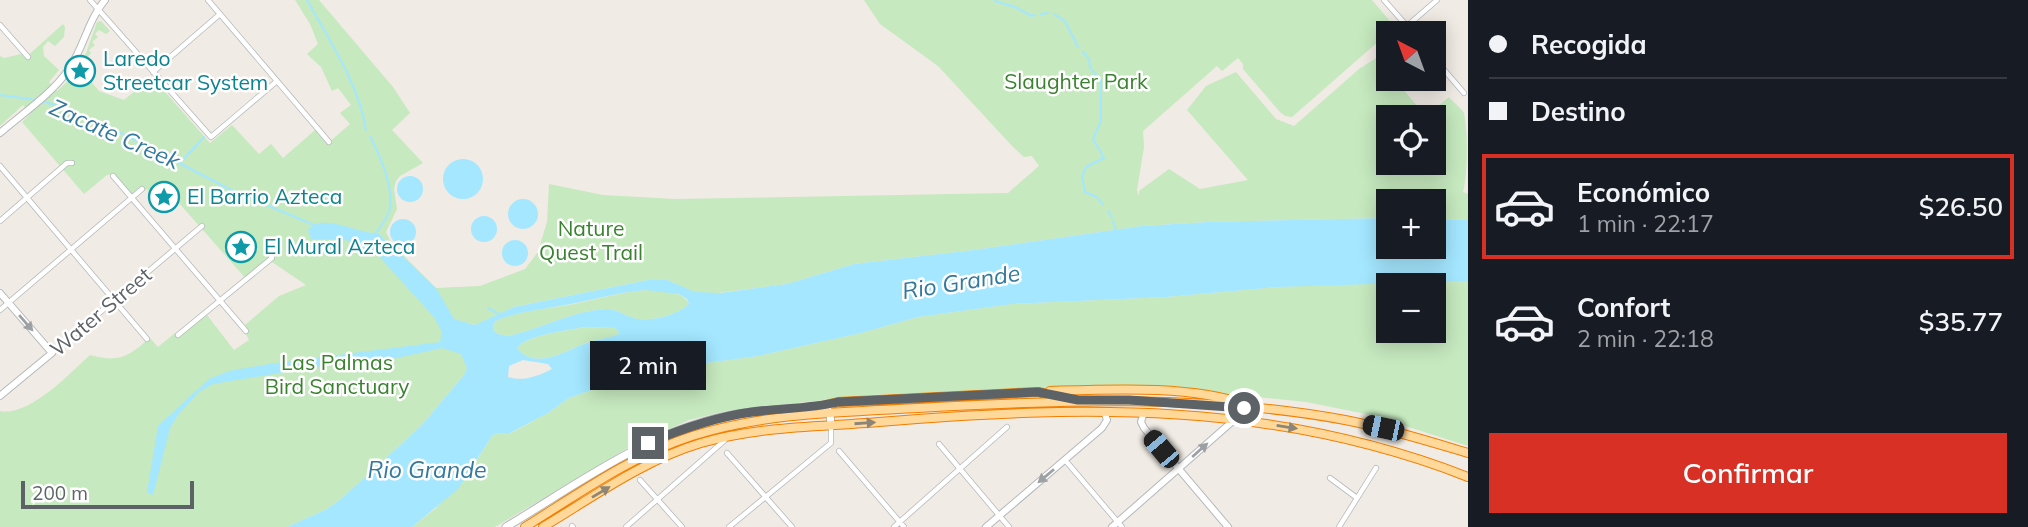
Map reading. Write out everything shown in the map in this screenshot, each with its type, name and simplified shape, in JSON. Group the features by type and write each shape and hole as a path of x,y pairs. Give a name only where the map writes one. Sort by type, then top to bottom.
{"highway":[{"path":"818,407 838,402 1094,390 1194,393 1234,400 1266,411"},
{"path":"1038,392 1078,400"},
{"path":"525,527 636,461 691,436 759,421 831,414 1078,400 1190,403 1345,420 1383,428 1468,453"},
{"path":"543,527 658,461 699,444 754,431 940,417 1104,411 1200,415 1314,432 1376,445 1468,477"}],"main road":[{"path":"506,527 628,454 669,434 728,416 786,408 818,407 828,410 831,414 831,425"}],"street":[{"path":"90,0 211,138 277,81"},
{"path":"0,133 53,87 73,62 105,0"},
{"path":"208,0 329,142"},
{"path":"1384,0 1403,21"},
{"path":"1413,21 1437,0"},
{"path":"153,72 220,14"},
{"path":"0,25 27,57"},
{"path":"1446,72 1464,93"},
{"path":"0,221 67,163 72,163"},
{"path":"0,166 147,339"},
{"path":"113,176 246,331"},
{"path":"0,310 142,189"},
{"name":"Water Street","path":"0,396 202,226"},
{"path":"178,335 271,257"},
{"path":"0,293 51,353"},
{"path":"986,527 1102,428 1107,420 1104,411"},
{"path":"1144,412 1141,422 1144,428 1228,527"},
{"path":"1065,460 1117,525 1234,419"},
{"path":"729,527 831,443 831,425"},
{"path":"894,527 902,524 1007,427"},
{"path":"626,527 729,436"},
{"path":"939,444 1009,527"},
{"path":"839,451 902,524"},
{"path":"727,453 792,527"},
{"path":"1339,527 1376,468"},
{"path":"1330,478 1357,498"},
{"path":"640,480 682,527"}],"green space":[{"path":"295,0 319,0 393,87 410,113 392,130 423,163 396,181 394,189 397,209 386,232 392,244 436,288 480,286 525,269 538,252 547,222 549,184 603,195 675,199 1008,193 1039,166 1032,156 1024,157 1013,147 938,66 880,24 864,0 1372,0 1390,21 1376,21 1376,44 1292,117 1280,112 1243,69 1238,58 1222,71 1217,66 1143,131 1144,147 1137,190 1139,196 1139,191 1169,169 1200,189 1248,180 1187,110 1206,86 1236,72 1276,119 1294,126 1359,69 1376,58 1376,91 1404,91 1416,105 1376,105 1376,175 1446,175 1446,105 1439,105 1449,97 1464,113 1467,152 1463,192 1468,194 1468,220 1446,219 1446,189 1376,189 1376,218 1142,226 854,264 787,284 710,294 694,292 667,280 648,280 514,307 476,325 455,320 467,368 464,375 421,426 341,499 327,509 287,527 0,527 0,411 11,411 36,401 90,355 123,357 150,338 158,347 175,333 179,337 207,315 234,350 249,340 246,334 249,330 245,325 279,296 306,285 272,262 248,281 178,202 167,212 147,189 145,191 141,187 132,195 113,174 107,175 84,194 22,122 30,114 23,105 0,126 0,56 4,58 21,54 25,58 63,24 64,37 55,46 48,41 43,47 44,56 59,70 49,82 57,91 80,70 97,22 101,21 110,31 106,34 99,30 95,34 98,37 92,42 95,45 89,50 91,53 86,59 89,62 81,70 99,91 124,100 152,77 210,143 232,125 259,154 271,144 283,158 315,130 327,144 350,124 340,113 351,105 338,88 332,91 321,67 307,54 318,44 310,24"},
{"path":"1446,281 1468,281 1468,446 1371,415 1306,402 1207,392 1112,386 870,395 726,411 689,420 626,449 495,527 412,527 435,509 470,471 492,436 497,433 511,433 569,398 603,386 699,364 758,356 918,317 1012,304 1166,297 1277,287 1376,283 1376,343 1446,343"},
{"path":"646,290 676,293 689,304 672,314 651,319 634,318 608,309 570,316 508,336 493,330 497,320 516,314"},
{"path":"585,327 615,328 620,333 588,342 552,357 533,358 524,355 517,348 539,336"}],"water":[{"path":"463,159 477,165 483,179 477,193 463,199 449,193 443,179 449,165"},
{"path":"410,176 419,180 423,189 419,198 410,202 401,198 397,189 401,180"},
{"path":"523,199 534,203 538,214 534,225 523,229 512,225 508,214 512,203"},
{"path":"484,216 493,220 497,229 493,238 484,242 475,238 471,229 475,220"},
{"name":"Rio Grande","path":"1376,218 1376,259 1446,259 1446,219 1468,220 1468,281 1446,282 1446,273 1376,273 1376,284 1277,287 1166,297 1012,304 918,317 758,356 699,364 603,386 569,398 548,413 510,433 497,433 492,436 458,489 412,527 287,527 327,509 341,499 421,426 464,375 467,368 461,354 442,348 392,359 327,365 213,384 199,392 170,428 153,495 147,492 158,426 209,379 229,371 275,363 440,342 442,332 434,317 376,253 343,239 311,239 308,230 315,225 332,223 378,233 436,288 454,319 475,325 514,307 648,280 667,280 695,292 720,293 787,284 854,264 1142,226","holes":["646,290 679,294 687,299 689,304 672,314 651,319 634,318 608,309 570,316 508,336 493,330 497,320 515,314 617,294","584,327 615,328 620,333 552,357 533,358 517,348 539,336","523,360 548,364 552,369 525,379 508,377 509,366"]},
{"path":"403,219 412,223 416,232 412,241 403,245 394,241 390,232 394,223"},
{"path":"515,240 524,244 528,253 524,262 515,266 506,262 502,253 506,244"}],"waterway":[{"path":"307,0 350,79 366,130"},
{"path":"995,1 1035,15"},
{"path":"1041,14 1048,13"},
{"path":"1054,14 1065,21 1078,47"},
{"path":"1083,52 1089,59 1090,68 1101,80 1101,121 1093,139 1104,158 1086,167 1082,176 1085,192 1097,197 1103,205"},
{"name":"Zacate Creek","path":"0,95 37,100"},
{"name":"Zacate Creek","path":"43,101 108,126 231,190 314,225"},
{"path":"370,136 385,171 391,200 388,214 376,233"},
{"path":"181,162 204,137"},
{"path":"1108,211 1112,217"},
{"path":"1113,221 1117,233"},
{"path":"488,308 499,314"}],"place":[{"name":"Laredo Streetcar System","path":"80,71"},
{"name":"El Barrio Azteca","path":"164,197"},
{"name":"El Mural Azteca","path":"241,247"}],"route":[{"path":"648,443 690,426 728,416 786,408 818,407 838,402 1038,392 1078,400 1129,400 1244,408"}],"park label":[{"name":"Slaughter Park","path":"1076,82"},
{"name":"Nature Quest Trail","path":"591,241"},
{"name":"Las Palmas Bird Sanctuary","path":"337,375"}]}
